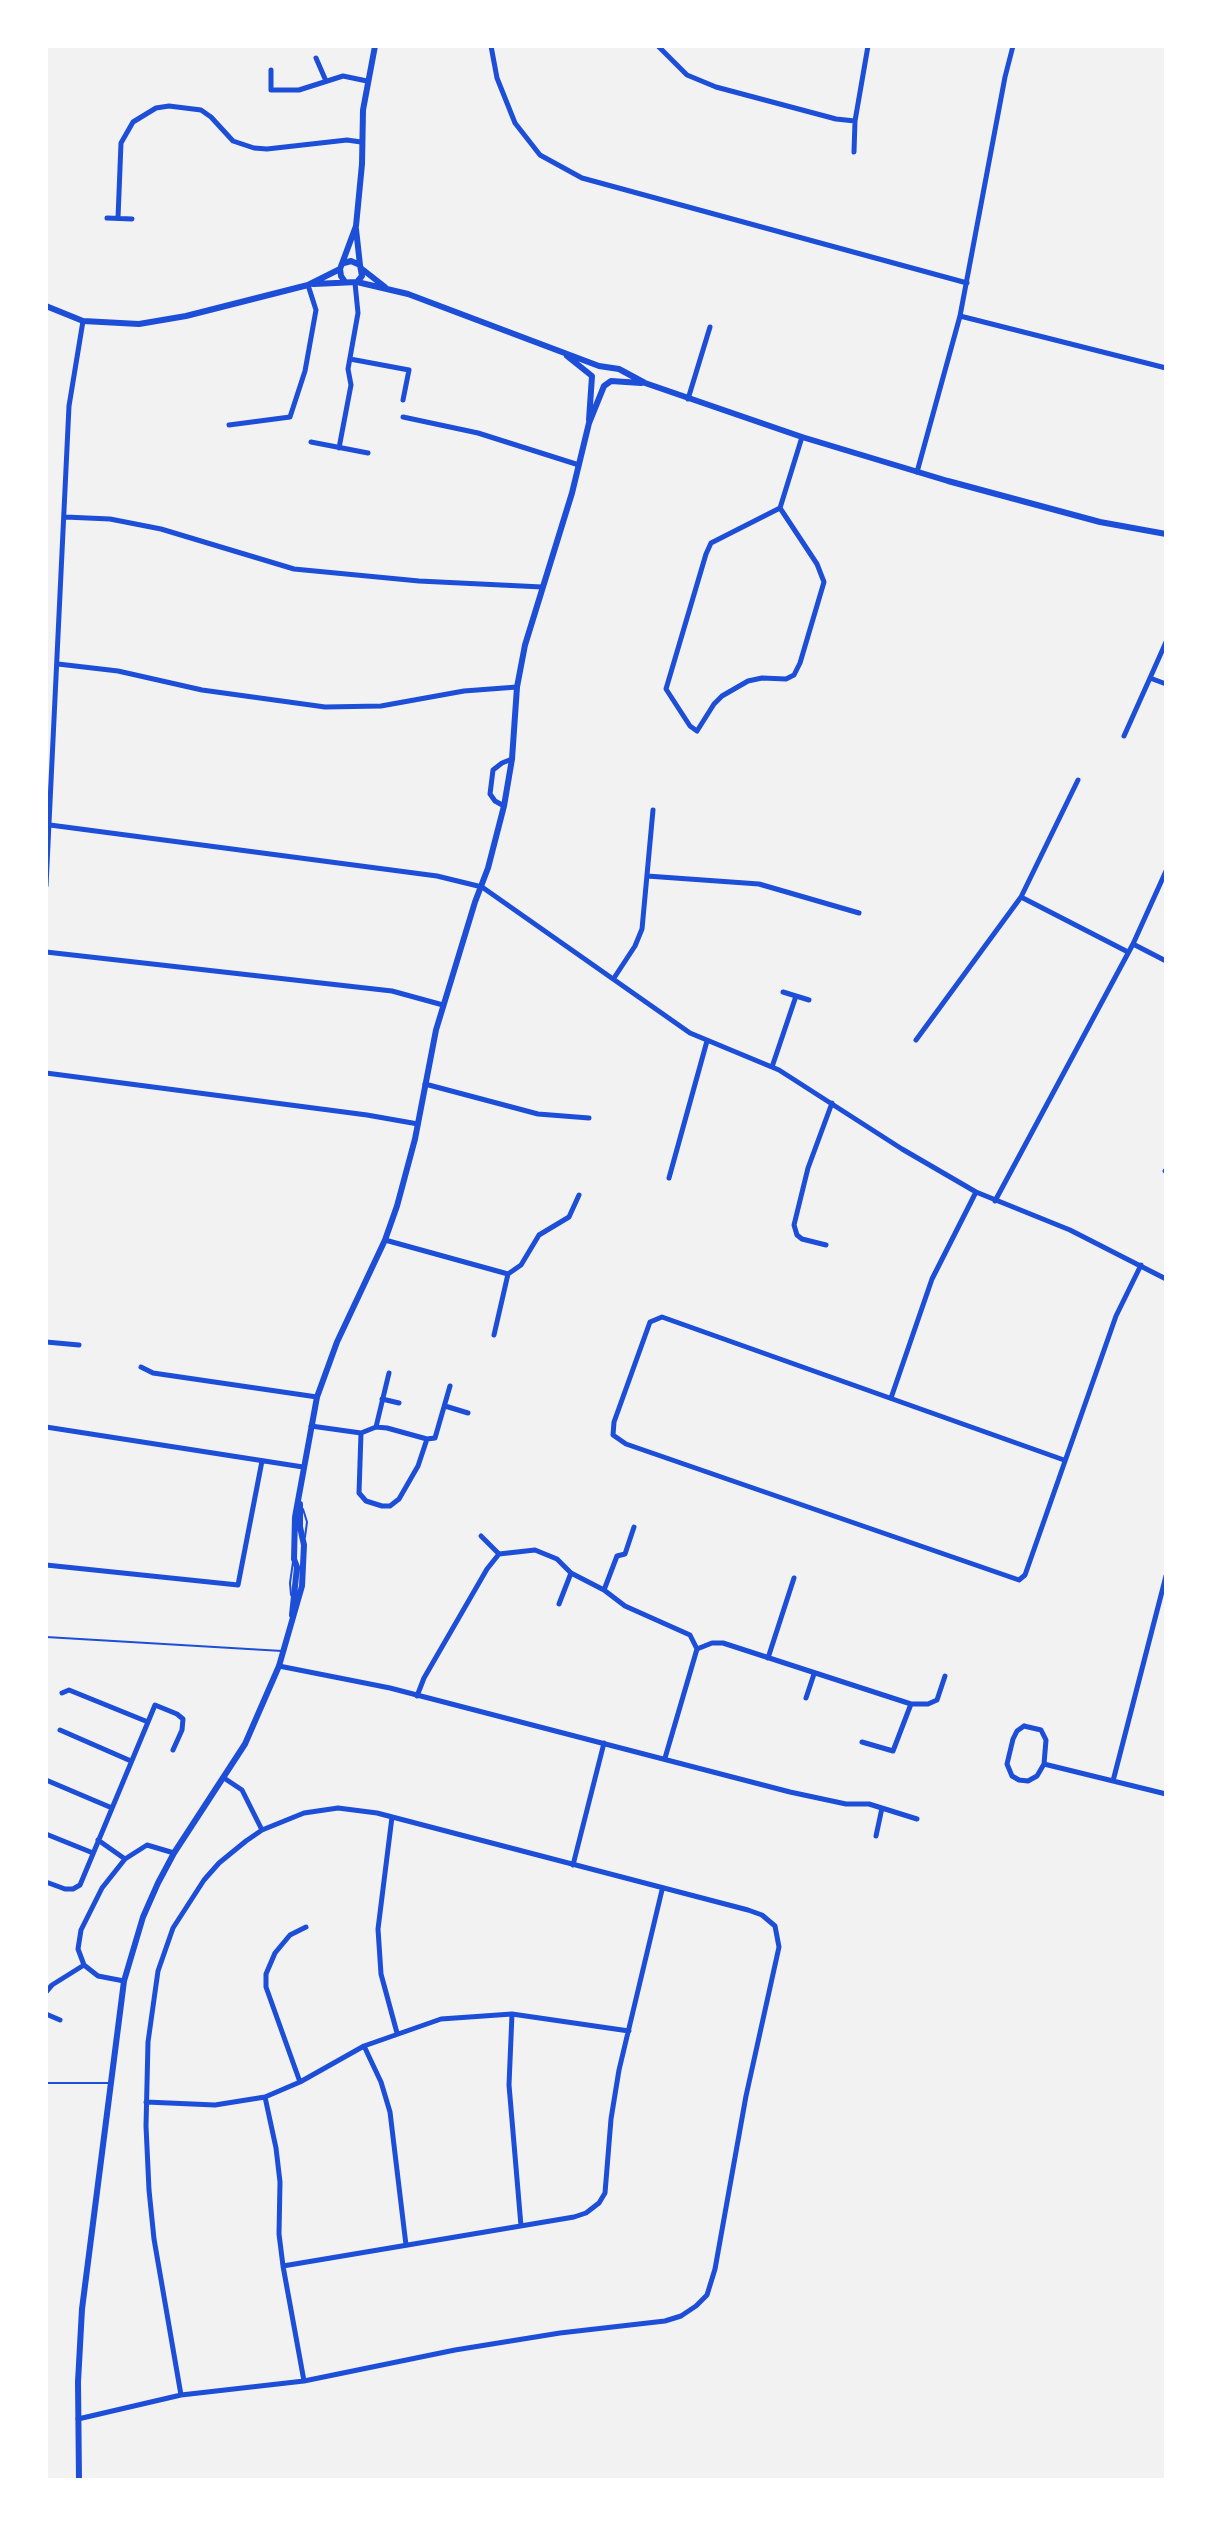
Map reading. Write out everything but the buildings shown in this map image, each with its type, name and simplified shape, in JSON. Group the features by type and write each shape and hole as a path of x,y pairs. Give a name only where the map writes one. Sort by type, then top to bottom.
{"street":[{"path":"339,448 351,385 348,369 358,313 356,282 362,276 356,226 367,81 375,46"},
{"path":"491,46 497,78 515,123 540,155 582,178 967,283"},
{"path":"658,46 687,75 716,87 836,119 855,121"},
{"path":"854,152 855,121 868,46"},
{"path":"917,472 960,316 1013,46"},
{"path":"316,58 326,81"},
{"path":"271,70 271,90 299,90 343,76 367,81"},
{"path":"118,218 121,143 133,122 156,108 169,106 201,110 233,141 254,148 347,140 361,142"},
{"path":"107,218 132,219"},
{"path":"345,282 341,276 342,266 356,226"},
{"path":"311,285 351,261 388,289"},
{"path":"46,306 83,321 139,324 186,316 311,285 356,282 388,289 599,366 630,373 645,383 802,437 1100,522 1166,534"},
{"path":"229,425 290,417 305,371 316,310 311,285"},
{"path":"960,316 1166,368"},
{"path":"46,886 69,406 83,321"},
{"path":"688,399 710,327"},
{"path":"564,353 598,385 645,383"},
{"path":"350,359 409,370 403,400"},
{"path":"589,423 588,401 593,371 599,366"},
{"path":"79,2480 82,2309 124,1981 145,1912 174,1853 251,1733 279,1666 302,1586 304,1545 300,1500 303,1467 317,1397 337,1342 385,1240 400,1194 443,1005 482,887 504,806 523,655 589,423 612,375 608,368"},
{"path":"403,417 478,433 579,465"},
{"path":"780,508 817,564 824,582 800,663 794,675 786,679 748,681 722,696 697,731 690,726 666,689 706,554 711,543 780,508 802,437"},
{"path":"311,442 368,453"},
{"path":"65,517 110,519 161,529 294,569 419,581 542,587"},
{"path":"1124,736 1166,642"},
{"path":"58,664 118,671 202,690 325,707 381,706 477,689 517,687"},
{"path":"1150,678 1166,684"},
{"path":"504,806 490,794 493,770 512,759"},
{"path":"916,1040 1021,897 1078,780"},
{"path":"614,978 642,929 653,810"},
{"path":"50,825 437,876 482,887 690,1033 772,1067 976,1192 1070,1230 1166,1279"},
{"path":"995,1201 1133,944 1166,871"},
{"path":"647,876 759,884 859,913"},
{"path":"1021,897 1128,952"},
{"path":"1133,944 1166,961"},
{"path":"46,952 392,991 443,1005"},
{"path":"783,992 809,1000"},
{"path":"772,1067 796,996"},
{"path":"669,1178 707,1041"},
{"path":"46,1073 418,1124"},
{"path":"425,1084 538,1114 589,1118"},
{"path":"826,1245 802,1239 794,1225 808,1168 832,1103"},
{"path":"891,1398 932,1279 976,1192"},
{"path":"494,1335 508,1274 521,1265 539,1235 569,1217 579,1195"},
{"path":"385,1240 508,1274"},
{"path":"1064,1460 662,1317 650,1322 614,1422 613,1435 626,1444 1019,1580 1025,1575 1116,1316 1141,1265"},
{"path":"46,1342 79,1345"},
{"path":"141,1367 153,1373 317,1397"},
{"path":"376,1427 389,1373"},
{"path":"310,1426 361,1433 376,1427 427,1439 435,1438 450,1386"},
{"path":"382,1399 399,1403"},
{"path":"445,1406 468,1413"},
{"path":"46,1427 303,1467"},
{"path":"361,1433 359,1493 366,1501 382,1506 390,1506 399,1499 418,1466 427,1439"},
{"path":"46,1565 238,1585 262,1461"},
{"path":"292,1615 297,1567 294,1559 295,1517 300,1500"},
{"path":"604,1590 617,1556 625,1554 634,1527"},
{"path":"481,1536 499,1554"},
{"path":"417,1696 424,1678 487,1569 499,1554 535,1550 557,1559 571,1573 604,1590 625,1606 690,1635 697,1649 665,1758"},
{"path":"559,1604 571,1573"},
{"path":"1113,1781 1166,1576"},
{"path":"768,1658 794,1578"},
{"path":"697,1649 712,1643 723,1643 911,1704 928,1704 937,1700 945,1676"},
{"path":"279,1666 417,1696 790,1792 882,1808 917,1819"},
{"path":"806,1698 814,1674"},
{"path":"62,1693 69,1690 148,1722"},
{"path":"862,1742 893,1751 911,1704"},
{"path":"46,1882 65,1889 80,1885 155,1705 183,1719 182,1730 173,1750"},
{"path":"1024,1726 1041,1730 1046,1740 1044,1764 1037,1776 1028,1781 1012,1776 1007,1764 1017,1731 1024,1726"},
{"path":"60,1730 131,1761"},
{"path":"573,1865 604,1743"},
{"path":"1044,1764 1166,1794"},
{"path":"224,1778 242,1790 262,1830"},
{"path":"46,1780 112,1808"},
{"path":"78,2419 181,2395 304,2381 455,2350 560,2333 665,2321 681,2316 707,2295 715,2269 746,2096 779,1947 775,1926 762,1915 392,1817 338,1808 304,1813 262,1830 219,1863 193,1893 173,1928 158,1971 148,2042 146,2102 154,2239 181,2395"},
{"path":"876,1836 882,1808"},
{"path":"392,1817 378,1929 381,1974 397,2033"},
{"path":"46,1834 93,1853"},
{"path":"98,1840 125,1859"},
{"path":"124,1981 98,1976 84,1965 78,1949 81,1930 102,1888 125,1859 147,1845 174,1853"},
{"path":"283,2266 574,2217 599,2203 605,2193 611,2119 662,1890"},
{"path":"300,2082 266,1987 266,1974 275,1953 290,1935 306,1927"},
{"path":"46,1992 84,1965"},
{"path":"46,2014 60,2020"},
{"path":"146,2102 215,2105 265,2097 300,2082 364,2046 441,2019 512,2014 629,2031"},
{"path":"512,2014 509,2085 521,2226"},
{"path":"364,2046 381,2082 390,2112 406,2245"},
{"path":"265,2097 280,2182 279,2234 283,2266 304,2381"}],"lane":[{"path":"46,1637 283,1652"},
{"path":"46,2083 110,2083"}]}
